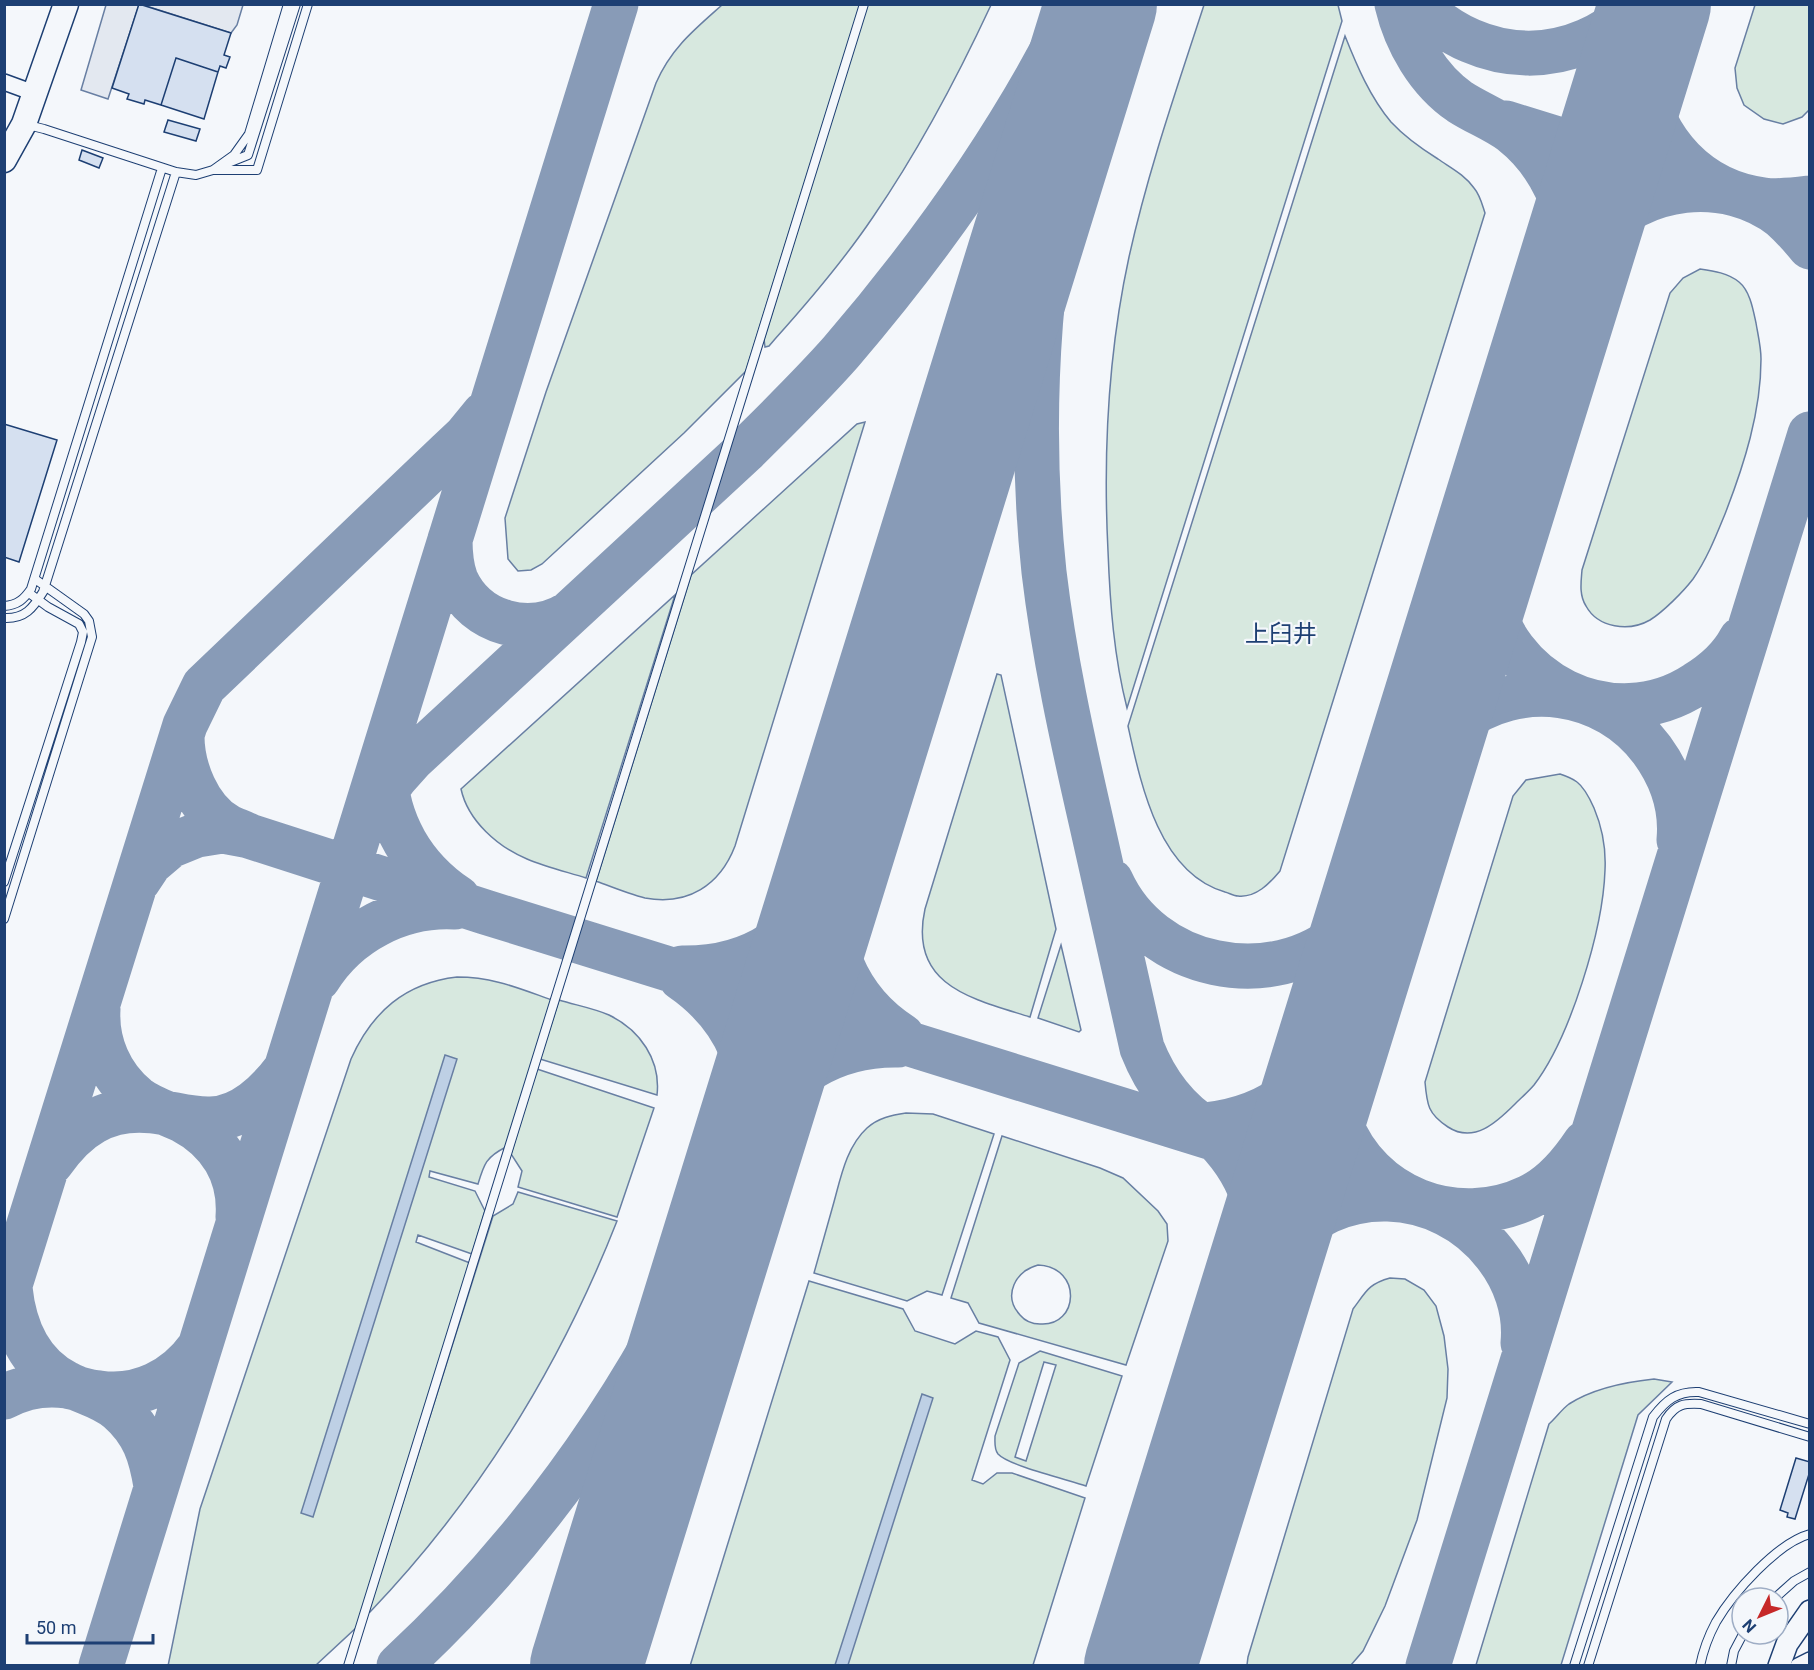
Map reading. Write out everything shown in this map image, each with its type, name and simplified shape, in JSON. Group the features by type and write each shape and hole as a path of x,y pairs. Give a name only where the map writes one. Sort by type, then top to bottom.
{"main road":[{"path":"4,160 24,124 66,4"}],"street":[{"path":"4,82 34,93"},
{"path":"1779,1665 1786,1644 1809,1611"},
{"path":"1798,1665 1809,1660"}],"lane":[{"path":"214,169 234,154 249,134 288,4"},
{"path":"24,124 162,168 196,175 248,155 297,4"},
{"path":"214,169 257,170 308,4"},
{"path":"348,1665 864,4"},
{"path":"4,606 23,600 29,593 162,168"},
{"path":"4,618 13,619 32,609 45,587 176,172"},
{"path":"4,919 92,637 89,621 84,614 34,579"},
{"path":"4,882 81,642 82,632 79,624 48,607 29,593"},
{"path":"1574,1665 1653,1417 1663,1404 1682,1393 1699,1392 1809,1424"},
{"path":"1588,1665 1666,1419 1672,1410 1687,1403 1701,1404 1809,1437"},
{"path":"1700,1665 1716,1623 1743,1586 1787,1544 1809,1534"},
{"path":"1788,1586 1809,1572"},
{"path":"1731,1665 1737,1646"}],"shaded area":[{"path":"106,5 139,5 108,99 81,90"},
{"path":"143,5 243,5 237,25 231,33"},
{"path":"722,5 860,5 746,371 684,433 542,564 531,570 518,571 508,559 505,518 546,392 656,83 676,49"},
{"path":"867,5 991,5 965,60 890,192 826,280 769,346 765,347 764,339"},
{"path":"1204,5 1338,5 1342,21 1127,708 1111,611 1107,514 1107,440 1116,330 1129,257 1145,193"},
{"path":"1755,5 1809,5 1809,110 1802,117 1783,124 1764,119 1744,105 1737,88 1735,68"},
{"path":"1345,36 1370,92 1383,112 1413,142 1466,179 1478,194 1485,213 1280,871 1257,892 1251,895 1236,896 1202,882 1184,866 1169,847 1147,799 1128,726"},
{"path":"1700,269 1730,276 1743,286 1748,295 1761,359 1755,418 1739,477 1725,514 1715,539 1693,579 1673,601 1650,620 1633,626 1615,626 1598,619 1586,606 1581,593 1582,570 1670,293 1683,278"},
{"path":"865,422 729,860 721,872 700,890 675,899 645,898 596,881 691,575 857,424"},
{"path":"675,595 586,878 534,862 505,848 477,822 470,812 461,789"},
{"path":"997,674 1001,675 1056,929 1030,1017 967,995 950,985 936,972 926,956 922,935 925,909"},
{"path":"1560,774 1580,784 1585,790 1597,815 1603,839 1605,862 1603,895 1591,952 1572,1012 1560,1040 1534,1085 1493,1124 1476,1132 1458,1132 1441,1122 1432,1113 1425,1082 1513,796 1526,780"},
{"path":"1061,945 1081,1030 1079,1032 1038,1018"},
{"path":"457,977 494,981 552,1000 506,1147 494,1154 487,1162 478,1184 430,1171 429,1177 475,1191 485,1211 472,1254 418,1235 416,1242 470,1263 358,1626 316,1665 168,1666 200,1509 351,1059 369,1027 392,1003 421,986"},
{"path":"559,1000 609,1015 630,1029 652,1058 656,1070 657,1095 540,1059"},
{"path":"537,1069 654,1108 617,1217 518,1187 522,1171 511,1154"},
{"path":"906,1113 933,1114 994,1134 942,1295 927,1291 907,1301 814,1273 841,1177 853,1145 867,1128 880,1119"},
{"path":"1002,1136 1100,1168 1123,1178 1158,1211 1167,1224 1168,1241 1126,1365 979,1323 968,1303 951,1298","holes":["1038,1265 1053,1268 1063,1275 1069,1285 1068,1307 1062,1316 1053,1322 1040,1324 1029,1322 1022,1317 1012,1300 1014,1285 1018,1278 1030,1268"]},
{"path":"518,1192 617,1221 570,1327 513,1428 481,1477 446,1524 370,1612 493,1216 513,1204"},
{"path":"1390,1278 1405,1279 1424,1290 1436,1306 1444,1336 1448,1369 1447,1398 1417,1520 1385,1606 1363,1651 1351,1665 1247,1665 1353,1309 1372,1286"},
{"path":"809,1281 903,1309 915,1331 955,1344 976,1331 998,1337 1010,1360 972,1480 983,1484 997,1473 1012,1473 1085,1498 1033,1665 690,1666"},
{"path":"1040,1351 1122,1376 1086,1486 1014,1463 998,1454 995,1436 1019,1363","holes":["1044,1362 1056,1365 1026,1461 1015,1457"]},
{"path":"1654,1379 1672,1382 1638,1415 1561,1665 1476,1665 1549,1424 1564,1408 1579,1398 1621,1384"}],"water":[{"path":"445,1055 457,1059 313,1517 301,1513"},
{"path":"922,1394 933,1398 848,1665 835,1665"}],"building":[{"path":"139,4 231,33 224,55 230,57 226,68 220,66 218,72 176,58 161,105 145,100 144,104 127,99 129,94 112,88"},
{"path":"176,58 218,72 204,119 161,105"},
{"path":"168,120 200,129 196,141 164,132"},
{"path":"82,150 103,158 99,168 79,160"},
{"path":"4,424 57,440 19,562 4,557"},
{"path":"1796,1458 1810,1462 1810,1471 1795,1519 1787,1517 1788,1513 1780,1510"}],"taxiway":[{"path":"101,1666 616,4"},
{"path":"377,803 412,759 745,451 841,352 907,271 969,186 1026,97 1076,4"},
{"path":"1397,4 1412,46 1438,83 1460,102 1512,132 1526,144 1548,173 1563,206 1568,224 1571,242 1568,287"},
{"path":"1418,4 1443,25 1470,41 1499,50 1529,53 1558,50 1587,41 1614,26 1639,4"},
{"path":"1649,24 1643,71 1648,101 1668,143 1682,160 1719,187 1741,195 1775,201 1810,198"},
{"path":"1079,76 1055,200 1040,323 1037,446 1044,572 1070,728 1142,1048 1153,1072 1168,1094 1186,1114 1208,1130"},
{"path":"1506,123 1703,184"},
{"path":"1569,284 1591,241 1614,218 1636,205 1685,190 1710,190 1735,194 1760,203 1782,217 1810,247"},
{"path":"4,1304 185,725 204,686 466,436 484,414"},
{"path":"1428,1666 1810,434"},
{"path":"1491,535 1486,579 1497,620 1514,650 1537,674 1565,692 1597,703 1630,706 1663,700 1709,675 1727,659 1741,639"},
{"path":"450,539 451,560 456,580 465,595 490,616 506,622 538,625 554,621 570,613"},
{"path":"1413,786 1427,760 1444,736 1458,723 1482,708 1508,699 1534,695 1561,696 1586,702 1611,713 1633,729 1652,750 1665,770 1674,792 1679,816 1679,840"},
{"path":"182,736 185,761 200,798 217,819 249,836 485,912 1425,1204"},
{"path":"385,768 390,807 405,842 428,873 458,898"},
{"path":"138,881 150,863 170,846 197,835 222,831 249,836"},
{"path":"682,968 708,967 732,962 754,954 773,943 807,912 821,893 833,870"},
{"path":"1111,881 1130,911 1154,935 1183,952 1215,963 1249,966 1282,962 1315,951 1351,924 1363,910 1387,872"},
{"path":"833,873 830,897 831,921 842,965 866,1005 902,1036"},
{"path":"318,979 344,948 377,924 415,910 455,907"},
{"path":"681,978 716,1009 740,1046 751,1088 753,1111 751,1135"},
{"path":"98,1009 102,1046 119,1080 147,1105 182,1120 195,1128 217,1148 232,1173 238,1201 238,1217"},
{"path":"1336,1036 1330,1086 1340,1122 1353,1148 1372,1171 1393,1188 1418,1201 1445,1209 1473,1211 1501,1207 1529,1197 1554,1181 1585,1143"},
{"path":"1191,1126 1247,1116 1280,1100 1309,1075 1322,1060 1336,1036"},
{"path":"751,1135 777,1096 811,1068 851,1050 898,1045"},
{"path":"51,1163 82,1129 106,1116 135,1110 196,1118 222,1118 253,1103 285,1070"},
{"path":"1209,1132 1236,1163 1253,1197 1261,1234 1262,1275"},
{"path":"399,1666 479,1585 516,1542 552,1498 617,1405 674,1307 703,1251 745,1155"},
{"path":"1256,1295 1268,1266 1279,1250 1302,1227 1329,1211 1358,1202 1388,1199 1418,1203 1446,1214 1473,1231 1495,1254 1518,1296 1523,1319 1523,1343"},
{"path":"10,1288 15,1317 33,1355 53,1375 106,1401 128,1418 145,1445 152,1464 156,1486"},
{"path":"4,1397 27,1388 51,1385 114,1394 142,1390 168,1378 199,1348"},
{"path":"1153,1666 1150,1645 1155,1620"}],"runway":[{"path":"586,1666 1101,4"},
{"path":"1140,1666 1655,4"}],"district":[{"name":"上臼井","path":"1281,634"}]}
